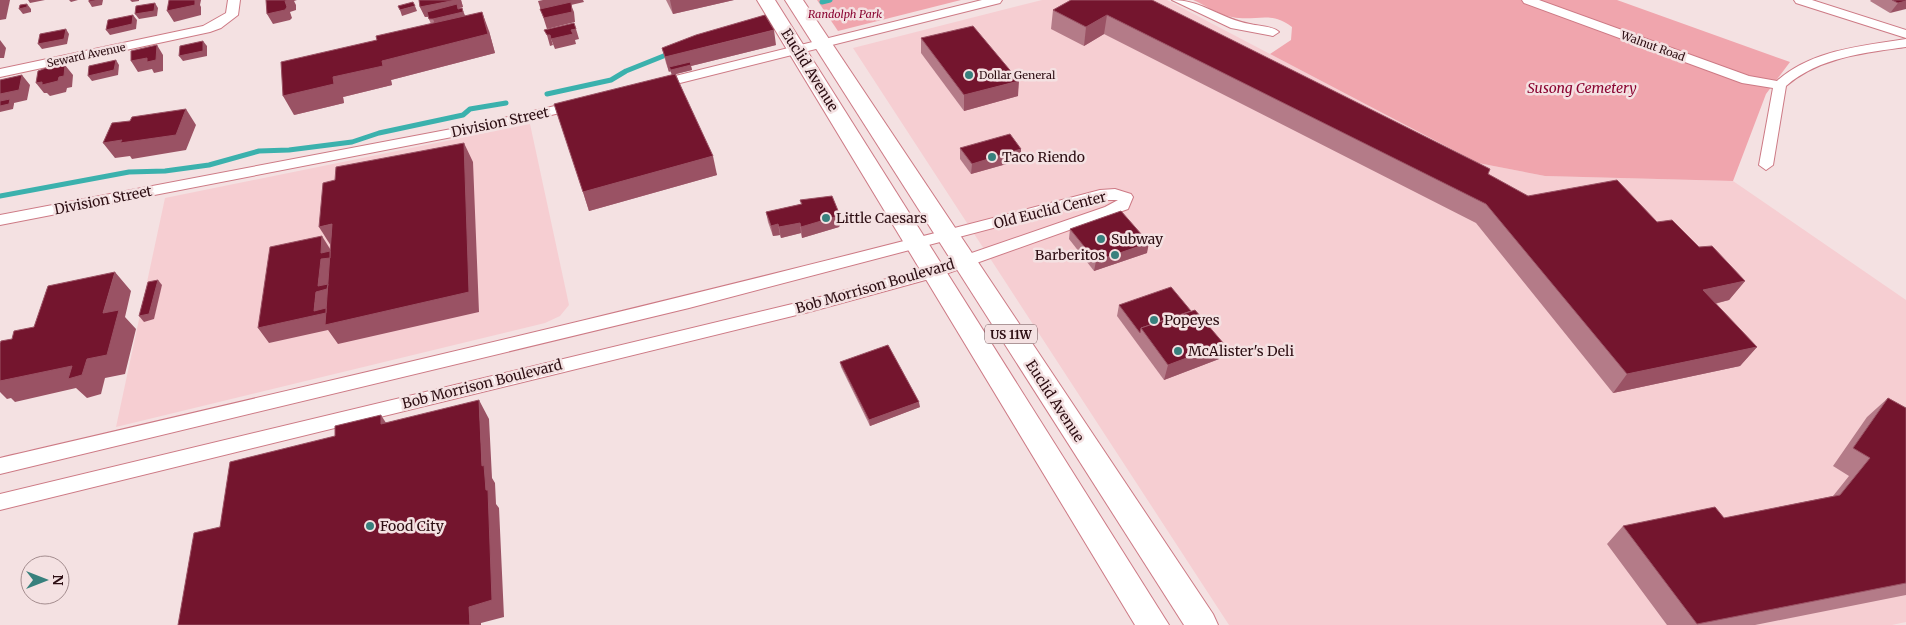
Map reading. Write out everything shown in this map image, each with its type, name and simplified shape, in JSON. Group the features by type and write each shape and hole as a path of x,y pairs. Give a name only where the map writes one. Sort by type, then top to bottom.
{"main road":[{"name":"Euclid Avenue","path":"766,0 1153,625"},
{"name":"Euclid Avenue","path":"794,0 946,237 1202,625"}],"street":[{"name":"Seward Avenue","path":"0,73 206,28 226,20 234,9 234,0"},
{"path":"641,89 996,0"},
{"path":"1178,0 1235,25 1272,32"},
{"name":"Walnut Road","path":"1528,0 1721,71 1754,81 1780,85"},
{"path":"1800,0 1906,34"},
{"path":"1766,165 1780,85 1795,72 1827,60 1865,50 1906,43"},
{"name":"Division Street","path":"0,220 483,127 593,101"},
{"name":"Old Euclid Center","path":"946,237 1100,195 1115,194 1126,197 1123,205 1110,211 963,261"},
{"name":"Bob Morrison Boulevard","path":"0,466 595,325 946,237"},
{"name":"Bob Morrison Boulevard","path":"0,502 810,306 934,272 963,261"}],"shaded area":[{"path":"1042,0 1167,0 1478,163 1545,176 1733,181 1906,300 1906,622 1892,625 1229,625 853,48"},
{"path":"530,124 569,305 560,316 545,323 116,427 165,198"}],"green space":[{"name":"Randolph Park","path":"817,0 961,0 838,31"},
{"name":"Susong Cemetery","path":"1193,0 1617,0 1790,62 1766,94 1733,181 1545,176 1478,163 1270,54 1291,40 1292,27 1284,22 1270,18 1227,16"}],"building":[{"path":"169,0 195,0 195,5 167,11"},
{"path":"266,0 291,0 285,1 287,7 285,10 267,14"},
{"path":"419,0 456,0 420,7"},
{"path":"1071,0 1152,0 1490,169 1488,174 1528,196 1617,180 1657,222 1672,220 1699,247 1712,246 1745,281 1703,290 1757,347 1627,374 1486,204 1107,15 1086,27 1053,10"},
{"path":"1892,0 1906,0 1906,1 1898,3"},
{"path":"413,2 415,6 400,10 398,6"},
{"path":"571,2 572,12 544,18 540,9"},
{"path":"155,3 154,11 135,14 136,6"},
{"path":"27,4 27,7 19,9 20,5"},
{"path":"457,4 458,9 462,8 463,12 429,19 427,12"},
{"path":"482,12 488,34 382,61 383,66 333,77 334,84 283,96 281,62 377,40 376,36"},
{"path":"133,15 132,24 106,30 108,20"},
{"path":"765,15 774,30 665,57 662,48 696,35"},
{"path":"574,23 576,29 571,30 573,34 551,39 550,35 547,35 544,30"},
{"name":"Dollar General","path":"973,26 1019,81 964,95 921,38"},
{"path":"66,29 64,39 38,44 40,34"},
{"path":"203,41 203,51 179,56 180,46"},
{"path":"157,45 156,60 147,62 147,58 131,61 131,51"},
{"path":"116,60 114,70 88,76 89,66"},
{"path":"690,62 691,65 671,70 669,67"},
{"path":"65,65 64,76 59,77 58,81 42,85 42,82 36,83 38,71 49,67"},
{"path":"675,74 713,156 583,192 554,104"},
{"path":"22,75 19,90 0,94 0,80"},
{"path":"10,99 9,104 0,106 0,101"},
{"path":"186,109 176,135 120,143 122,140 103,143 112,123 130,121 132,117"},
{"path":"1010,134 1021,149 972,164 960,148"},
{"path":"464,143 469,292 325,325 332,224 319,227 323,183 335,180 336,167"},
{"path":"832,196 839,213 838,216 801,227 800,223 779,227 778,224 771,226 766,212 802,204 800,200"},
{"path":"1121,211 1149,243 1096,261 1070,229"},
{"path":"322,236 321,253 330,251 330,258 321,259 318,286 328,284 327,289 316,292 314,311 326,308 326,313 258,328 270,247"},
{"path":"115,272 103,313 119,310 107,355 87,359 82,375 68,379 72,366 0,381 1,341 12,339 14,331 34,327 48,286"},
{"path":"158,280 149,314 139,316 148,282"},
{"path":"1171,287 1191,311 1141,328 1140,333 1119,305"},
{"path":"1195,310 1224,344 1168,365 1141,328"},
{"path":"888,345 919,402 869,420 840,362"},
{"path":"1888,398 1906,408 1906,583 1697,624 1623,526 1715,507 1724,518 1840,495 1870,458 1853,448"},
{"name":"Food City","path":"479,400 482,466 484,465 486,490 488,490 492,600 469,607 470,625 178,625 194,533 220,527 230,462 335,436 335,426 381,415 381,424"}],"waterway":[{"path":"822,2 830,0"},
{"path":"547,94 611,80 626,71 671,53"},
{"path":"0,196 129,172 165,171 209,165 259,151 289,150 352,142 379,133 463,115 470,109 506,103"}],"place":[{"name":"Dollar General","path":"969,75"},
{"name":"Taco Riendo","path":"992,157"},
{"name":"Little Caesars","path":"826,218"},
{"name":"Subway","path":"1101,239"},
{"name":"Barberitos","path":"1115,255"},
{"name":"Popeyes","path":"1154,320"},
{"name":"McAlister's Deli","path":"1178,351"},
{"name":"Food City","path":"370,526"}]}
